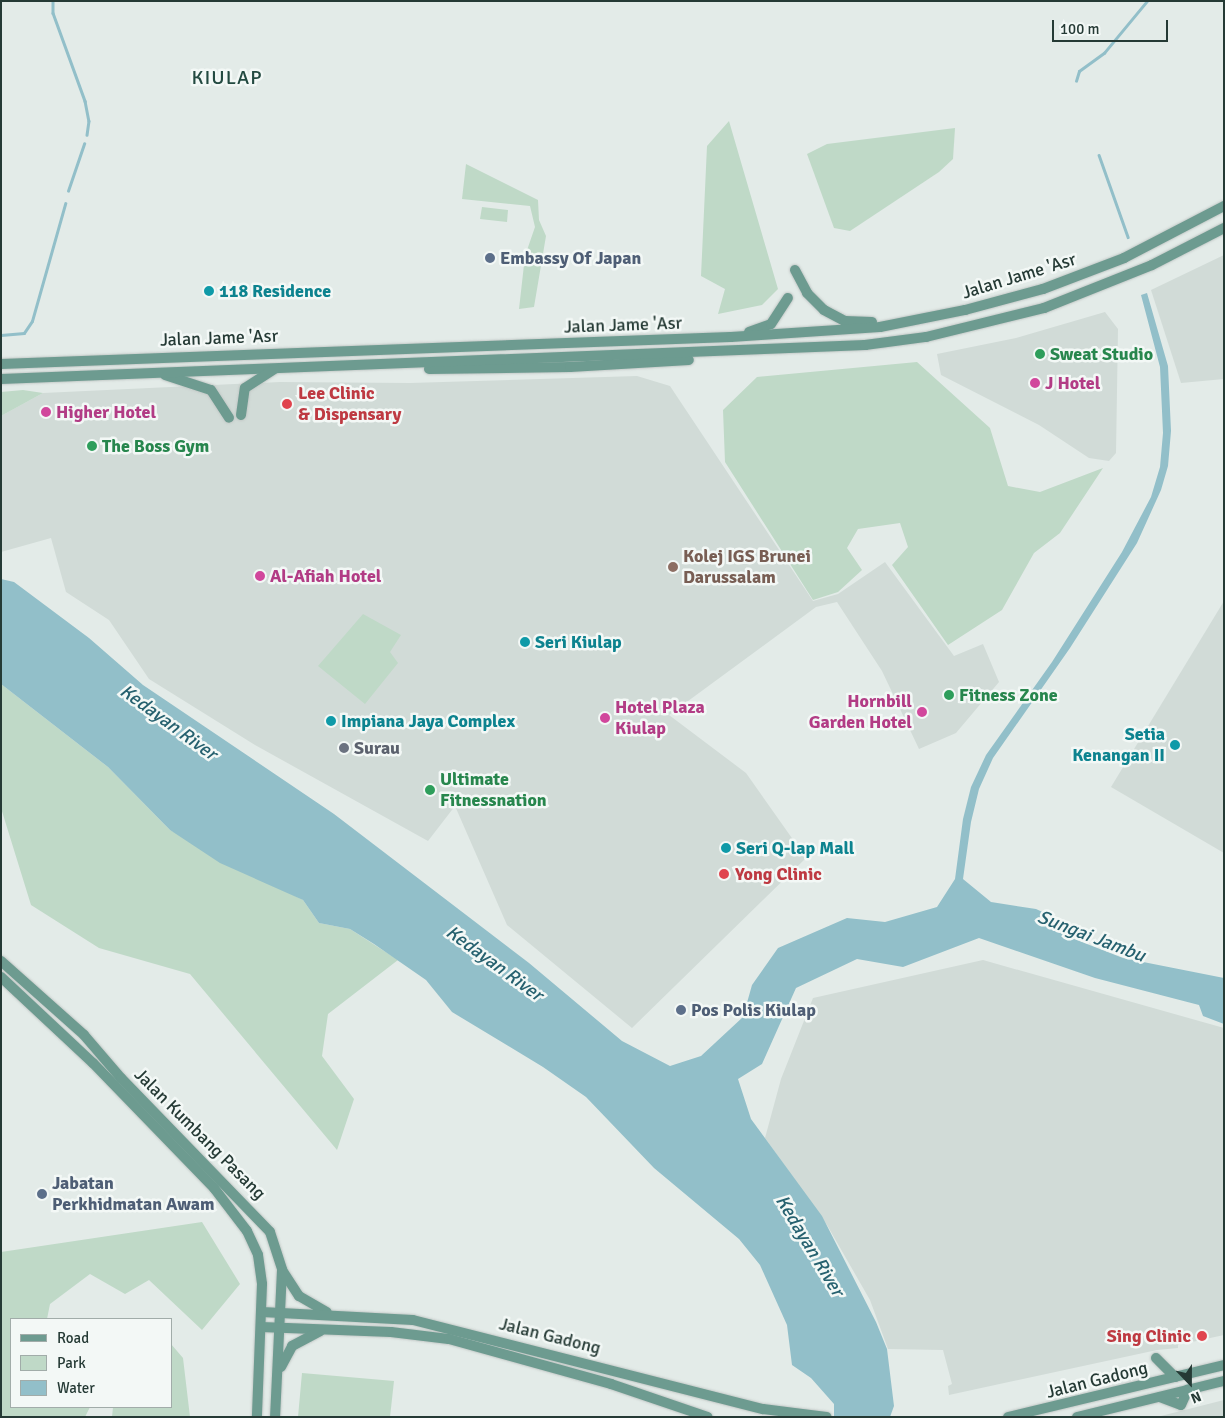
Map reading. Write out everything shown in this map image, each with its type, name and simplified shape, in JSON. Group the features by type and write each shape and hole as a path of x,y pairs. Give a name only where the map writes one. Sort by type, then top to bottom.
{"main road":[{"name":"Jalan Jame 'Asr","path":"1,364 852,331 926,318 1011,299 1073,278 1158,242 1224,206"},
{"name":"Jalan Jame 'Asr","path":"1,379 363,365 440,370 560,367 709,359 726,352 865,345 926,337 1013,317 1121,279 1224,228"},
{"path":"795,270 802,286 816,303 845,320 866,323 926,318"},
{"path":"731,337 771,324 788,298"},
{"path":"654,340 677,345 712,344 726,352"},
{"path":"241,415 245,388 277,368"},
{"path":"152,372 211,390 229,418"},
{"name":"Jalan Kumbang Pasang","path":"1,961 84,1035 165,1125 259,1218 276,1244 282,1270 275,1417"},
{"name":"Jalan Kumbang Pasang","path":"1,977 93,1062 229,1205 247,1231 258,1256 262,1312 257,1417"},
{"path":"282,1270 300,1296 330,1314"},
{"name":"Jalan Gadong","path":"262,1312 330,1314 427,1322 763,1409 827,1417"},
{"name":"Jalan Gadong","path":"261,1327 391,1332 449,1340 611,1384 708,1417"},
{"path":"278,1375 292,1346 301,1338 325,1329"},
{"path":"1155,1382 1156,1358 1175,1377"},
{"name":"Jalan Gadong","path":"1008,1417 1224,1365"},
{"path":"611,1384 614,1370"},
{"name":"Jalan Gadong","path":"1076,1417 1158,1397 1181,1405 1188,1389 1224,1380"}],"shaded area":[{"path":"1224,255 1224,379 1181,383 1151,290"},
{"path":"1105,312 1118,329 1116,453 1109,461 1089,458 1039,425 941,375 937,354 1016,338"},
{"path":"637,376 670,386 813,601 838,594 885,562 954,656 983,644 999,682 956,733 919,749 882,671 837,602 816,607 669,715 746,773 806,858 632,1028 507,925 455,806 428,841 255,745 149,679 109,620 66,592 51,538 1,552 1,416 43,393 280,382 410,383"},
{"path":"1224,601 1224,853 1111,787"},
{"path":"983,960 1224,1028 1224,1335 1178,1345 1178,1348 1157,1350 949,1395 948,1386 952,1384 943,1350 888,1349 870,1300 827,1225 765,1138 781,1079 813,998"},
{"path":"1224,1400 1224,1417 1157,1417"}],"green space":[{"path":"729,121 778,289 762,305 718,314 725,289 701,276 707,146"},
{"path":"955,128 953,159 939,172 850,231 834,228 807,154 827,144"},
{"path":"466,164 538,200 539,220 546,236 534,307 519,309 525,256 535,227 530,206 462,199"},
{"path":"482,207 508,210 507,222 480,219"},
{"path":"917,362 990,428 1008,486 1040,492 1103,468 1060,533 1034,553 1002,610 948,645 892,565 908,547 900,523 858,529 847,548 862,570 838,592 813,600 725,462 723,410 757,377"},
{"path":"23,390 43,393 1,416 1,392"},
{"path":"363,614 401,635 390,652 398,663 365,704 318,666"},
{"path":"1,684 108,767 170,830 303,900 319,923 350,929 398,960 328,1014 322,1056 354,1099 337,1150 190,974 99,948 31,905 1,808"},
{"path":"202,1222 240,1284 202,1330 149,1280 125,1294 90,1274 50,1304 47,1318 10,1318 10,1408 90,1408 85,1417 1,1417 1,1252"},
{"path":"172,1345 183,1358 190,1417 112,1417 113,1408 172,1408"},
{"path":"302,1373 394,1381 390,1417 298,1417"}],"water":[{"name":"Kedayan River","path":"1147,293 1168,366 1171,431 1168,466 1161,490 1137,543 1070,648 993,758 979,789 971,822 963,879 991,902 1036,909 1060,920 1069,937 1123,958 1224,978 1224,1024 1203,1016 1199,1005 1095,978 979,938 903,967 857,959 796,988 762,1064 738,1079 751,1119 822,1216 876,1322 887,1349 894,1406 890,1417 834,1417 834,1404 811,1378 792,1365 787,1325 760,1265 739,1239 654,1168 586,1097 543,1067 452,1012 426,980 374,944 350,929 319,923 303,900 220,863 170,830 108,767 1,684 1,579 14,582 89,638 143,685 334,814 529,963 622,1041 670,1066 701,1056 743,1017 752,985 778,948 847,918 885,922 937,907 955,879 963,819 971,787 986,755 1052,662 1122,552 1151,497 1160,467 1163,433 1160,367 1141,295"}],"waterway":[{"path":"53,1 53,13 85,101 89,121 87,135"},
{"path":"1076,81 1079,71 1104,53 1147,1"},
{"path":"68,191 84,144"},
{"path":"1099,155 1128,237"},
{"path":"1,335 24,333 32,321 65,204"}],"place":[{"name":"Embassy Of Japan","path":"490,258"},
{"name":"118 Residence","path":"209,291"},
{"name":"Sweat Studio","path":"1040,354"},
{"name":"J Hotel","path":"1035,383"},
{"name":"Lee Clinic & Dispensary","path":"287,404"},
{"name":"Higher Hotel","path":"46,412"},
{"name":"The Boss Gym","path":"92,446"},
{"name":"Kolej IGS Brunei Darussalam","path":"673,567"},
{"name":"Al-Afiah Hotel","path":"260,576"},
{"name":"Seri Kiulap","path":"525,642"},
{"name":"Fitness Zone","path":"949,695"},
{"name":"Hornbill Garden Hotel","path":"922,712"},
{"name":"Hotel Plaza Kiulap","path":"605,718"},
{"name":"Impiana Jaya Complex","path":"331,721"},
{"name":"Setia Kenangan II","path":"1175,745"},
{"name":"Surau","path":"344,748"},
{"name":"Ultimate Fitnessnation","path":"430,790"},
{"name":"Seri Q-lap Mall","path":"726,848"},
{"name":"Yong Clinic","path":"724,874"},
{"name":"Pos Polis Kiulap","path":"681,1010"},
{"name":"Jabatan Perkhidmatan Awam","path":"42,1194"},
{"name":"Sing Clinic","path":"1202,1336"}],"district":[{"name":"KIULAP","path":"227,77"}],"water label":[{"name":"Sungai Jambu","path":"1091,937"}]}
